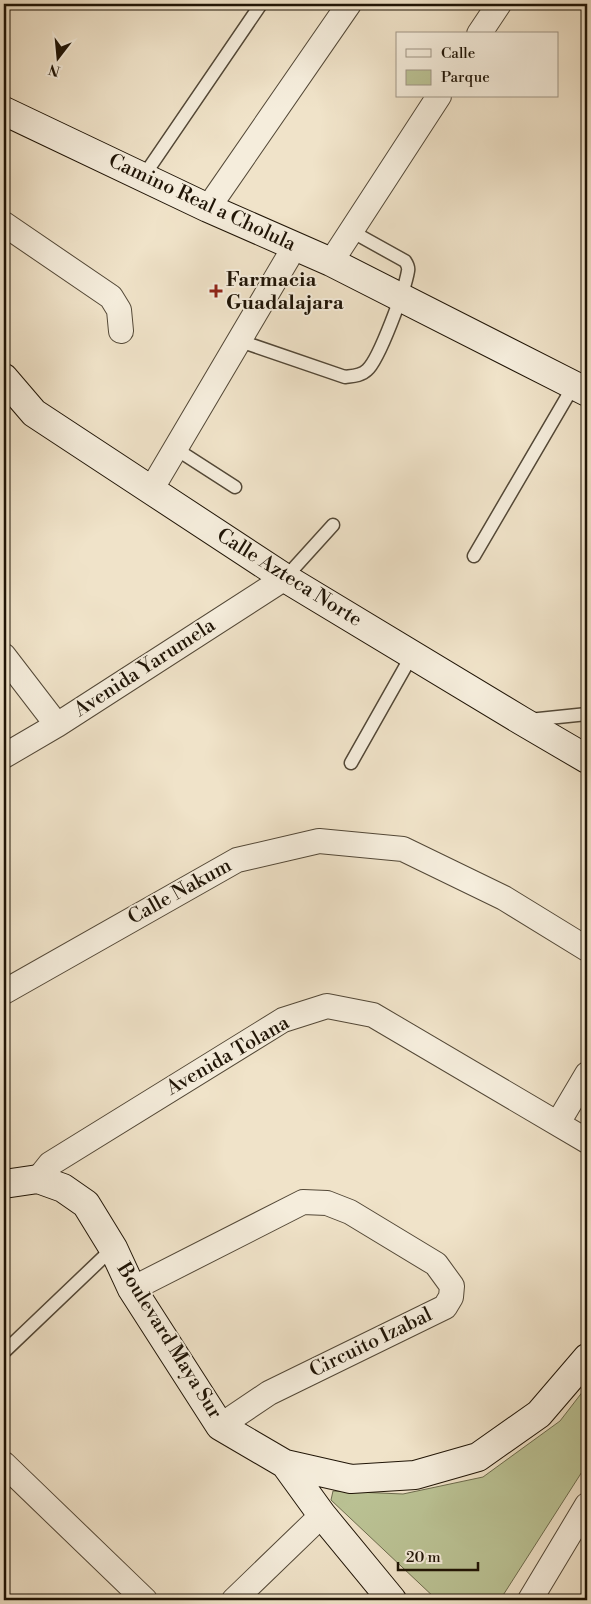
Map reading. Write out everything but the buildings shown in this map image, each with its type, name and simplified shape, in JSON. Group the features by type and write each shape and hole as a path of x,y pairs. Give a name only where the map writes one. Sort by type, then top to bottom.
{"main road":[{"name":"Camino Real a Cholula","path":"4,111 208,208 331,262 584,389"},
{"name":"Calle Azteca Norte","path":"4,378 34,413 285,578 587,759"},
{"name":"Boulevard Maya Sur","path":"4,1184 38,1179 64,1188 86,1204 112,1248 132,1289 220,1426 285,1464 350,1479 415,1475 478,1457 539,1414 587,1358"},
{"path":"285,1464 322,1514 392,1600"}],"street":[{"path":"208,208 349,4"},
{"path":"480,32 498,4"},
{"path":"331,262 438,98"},
{"path":"4,224 111,296 119,310 121,331"},
{"path":"151,490 295,246"},
{"name":"Avenida Yarumela","path":"4,756 57,726 285,578"},
{"path":"4,656 57,726"},
{"name":"Calle Nakum","path":"4,992 237,860 319,842 404,849 504,898 587,949"},
{"name":"Avenida Tolana","path":"38,1179 50,1164 282,1020 327,1006 373,1016 587,1141"},
{"path":"558,1123 587,1074"},
{"name":"Circuito Izabal","path":"132,1289 303,1202 327,1203 350,1212 436,1264 452,1286 451,1297 445,1307 269,1393 220,1426"},
{"path":"4,1464 145,1600"},
{"path":"530,1600 587,1504"},
{"path":"234,1600 322,1514"}],"lane":[{"path":"143,177 261,4"},
{"path":"240,341 345,377 358,375 367,370 380,350 400,297 408,265 405,261 351,231"},
{"path":"474,556 584,389"},
{"path":"176,448 235,487"},
{"path":"285,578 333,525"},
{"path":"351,763 412,655"},
{"path":"522,721 587,714"},
{"path":"4,1352 112,1248"}],"green space":[{"path":"587,1386 587,1464 500,1600 437,1600 331,1500 333,1491 403,1494 483,1477 560,1421"}],"place":[{"name":"Farmacia Guadalajara","path":"216,291"}]}
